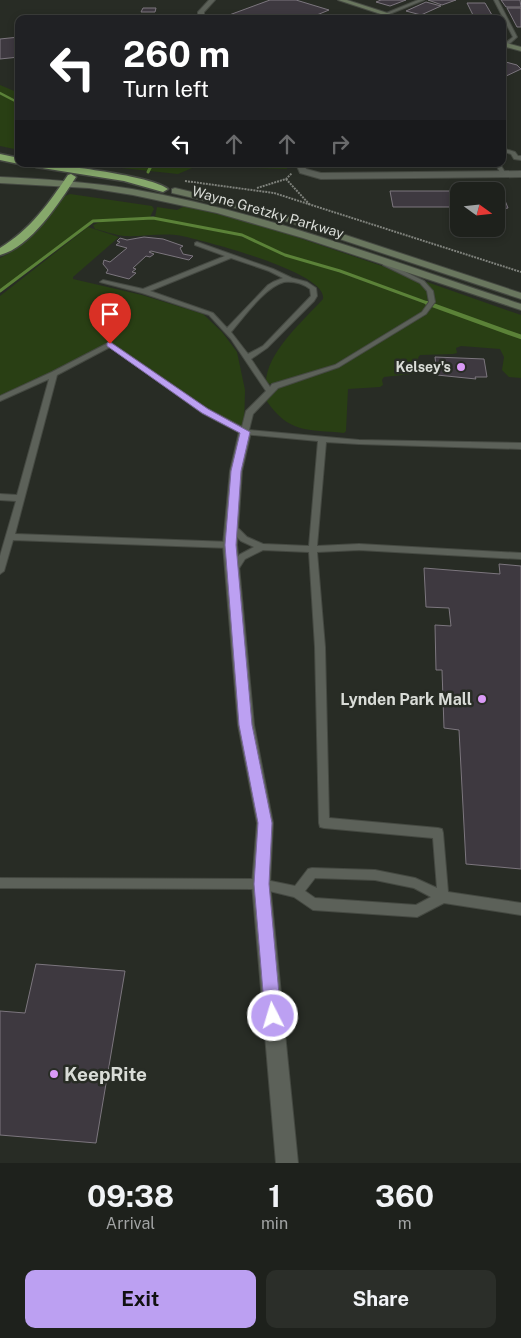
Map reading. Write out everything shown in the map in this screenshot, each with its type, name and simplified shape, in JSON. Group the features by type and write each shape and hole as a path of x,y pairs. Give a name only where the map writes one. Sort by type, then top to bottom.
{"highway":[{"path":"0,157 15,160"},
{"path":"55,167 125,178 163,189"},
{"path":"0,252 24,237 40,222 69,180"}],"main road":[{"path":"341,0 389,15"},
{"path":"506,47 521,49"},
{"path":"506,48 521,55"},
{"name":"Wayne Gretzky Parkway","path":"0,174 163,189 196,194 273,214 521,296"},
{"name":"Wayne Gretzky Parkway","path":"0,180 69,180 196,204 263,222 521,307"}],"street":[{"path":"201,15 201,12 212,0"},
{"path":"301,167 303,171 310,174 328,176 521,174"},
{"path":"245,432 236,471 230,545 246,725 265,823 262,884 286,1163"}],"lane":[{"path":"386,14 422,0"},
{"path":"496,0 504,15"},
{"path":"506,19 515,37 506,44"},
{"path":"506,150 513,153 516,158 521,158"},
{"path":"500,167 503,174"},
{"path":"197,244 271,270 313,288 314,296 265,347 247,358"},
{"path":"144,292 231,256"},
{"path":"245,432 249,413 275,386 337,366 424,313 432,302 430,291 422,282 373,258"},
{"path":"227,332 273,285 277,282 291,280"},
{"path":"103,282 144,292 211,314 227,332 270,390"},
{"path":"0,399 54,374 110,344 205,411 245,432 367,442 521,446"},
{"path":"0,571 54,374"},
{"path":"322,438 313,549 320,647 324,823 438,833 443,897"},
{"path":"0,498 20,498"},
{"path":"232,527 244,539 262,547 313,549 360,546 521,556"},
{"path":"10,537 230,545"},
{"path":"232,572 242,557 262,547"},
{"path":"297,892 312,873 375,875 415,883 443,897 521,909"},
{"path":"0,883 262,884 297,892 312,904 417,911 443,897"}],"path":[{"path":"255,189 286,179 298,167"},
{"path":"286,179 310,206"},
{"path":"185,181 274,192 310,206 521,272"}],"green space":[{"path":"0,85 15,91 15,149 0,146"},
{"path":"112,167 195,167 178,174"},
{"path":"227,167 287,167 287,169"},
{"path":"70,194 152,206 154,209 150,217 92,220 0,290 0,258 8,254 53,211 62,197"},
{"path":"185,206 261,225 385,267 418,282 427,291 429,299 426,301 340,270 288,255 243,235 210,230 155,217 157,207 177,210"},
{"path":"153,219 240,236 285,255 338,272 427,305 423,312 336,365 275,385 266,383 272,360 279,349 296,327 323,299 319,289 306,278 263,259 214,244 175,235 121,235 95,229 93,225 100,222"},
{"path":"88,227 119,237 73,279 142,295 203,314 222,332 237,352 245,390 244,428 206,411 112,344 0,396 0,296"},
{"path":"427,282 521,315 521,336 435,305 426,284"},
{"path":"430,306 521,338 521,378 509,377 502,370 504,357 500,349 461,346 456,348 457,353 453,354 420,355 418,358 421,373 384,377 382,380 383,385 380,387 348,389 346,431 344,433 300,428 283,419 266,400 272,390 329,370 411,321"}],"building":[{"path":"270,0 296,0 329,10 317,15 229,15"},
{"path":"381,0 406,0 390,6 376,2"},
{"path":"428,0 456,0 442,5"},
{"path":"501,0 520,0 521,7 506,7"},
{"path":"426,2 441,6 421,15 406,11"},
{"path":"467,3 485,3 492,15 473,15"},
{"path":"143,8 156,8 155,12 141,12"},
{"path":"507,8 521,8 521,27 517,27"},
{"path":"15,37 15,57 0,59 0,39"},
{"path":"506,62 517,65 521,69 506,76"},
{"path":"390,191 450,191 450,207 393,207"},
{"path":"144,237 163,239 183,246 180,248 183,254 193,256 189,260 151,251 149,252 154,254 150,257 146,256 133,268 136,269 132,272 136,273 129,279 106,273 108,270 103,264 104,260 110,262 127,248 116,245 120,242 117,241 120,238 127,240"},
{"name":"Kelsey's","path":"435,357 484,359 487,377 475,377 476,379 437,375"},
{"name":"Lynden Park Mall","path":"499,564 521,566 521,869 466,864 459,730 444,728 442,670 436,670 435,625 451,626 449,608 426,607 424,568 500,574"},
{"name":"KeepRite","path":"36,964 125,971 96,1143 0,1135 0,1011 25,1013"}],"waterway":[{"path":"0,93 15,101"},
{"path":"148,172 150,167"},
{"path":"0,291 93,221 153,218 242,235 285,255 340,271 430,304"},
{"path":"427,303 521,337"}],"place":[{"name":"Kelsey's","path":"461,367"},
{"name":"Lynden Park Mall","path":"482,699"},
{"name":"KeepRite","path":"54,1074"}],"route":[{"path":"110,344 205,411 245,432 236,471 230,545 246,725 265,823 262,884 273,1016"}]}
